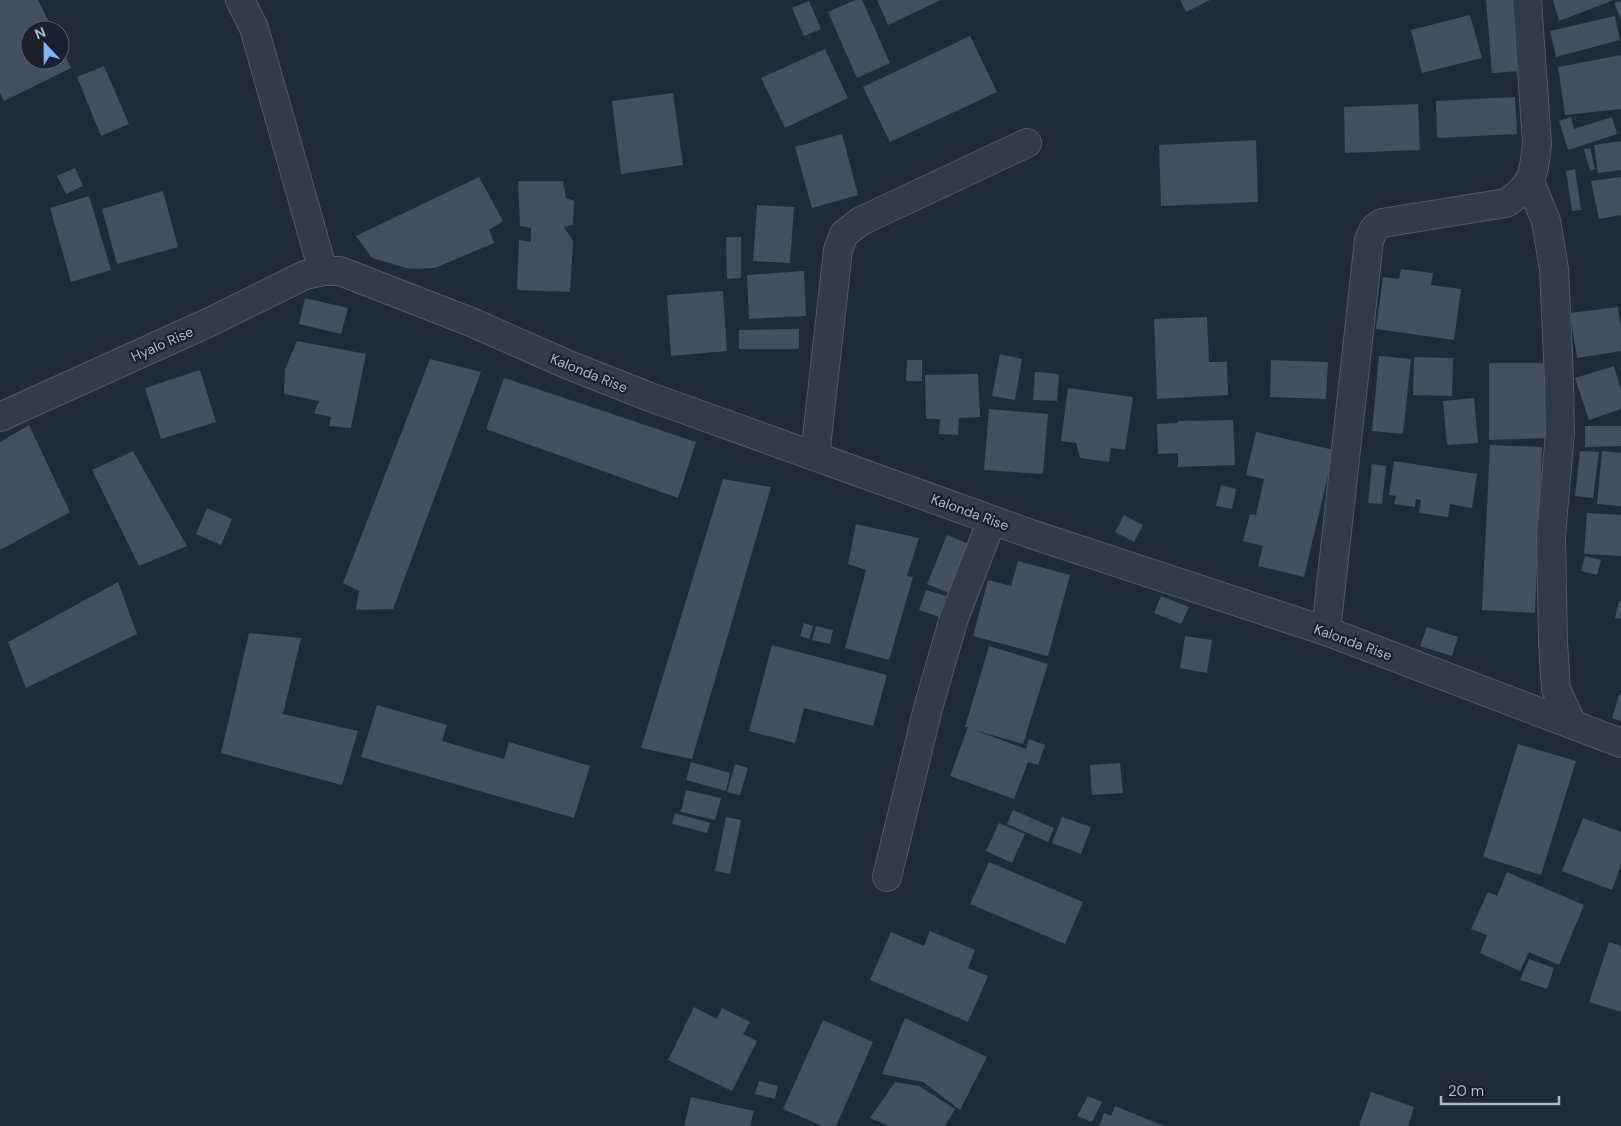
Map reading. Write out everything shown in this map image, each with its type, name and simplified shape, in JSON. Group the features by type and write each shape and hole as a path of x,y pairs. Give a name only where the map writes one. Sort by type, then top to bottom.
{"street":[{"path":"240,0 254,28 323,271"},
{"path":"1326,631 1368,240 1374,229 1382,223 1506,202 1521,193 1530,182 1535,164 1537,143 1527,0"},
{"path":"815,456 838,250 844,234 861,221 1027,142"},
{"path":"1530,182 1546,221 1554,269 1560,433 1552,536 1553,642 1556,689 1572,724"},
{"name":"Hyalo Rise","path":"0,417 212,321 305,275 323,271"},
{"name":"Kalonda Rise","path":"323,271 340,271 471,322 571,366 650,397 1030,534 1326,631 1621,744"},
{"path":"887,877 928,708 954,618 992,520"}],"building":[{"path":"0,0 38,0 48,20 20,20 20,70 67,70 4,101 0,93"},
{"path":"855,0 862,0 890,63 857,78 828,12"},
{"path":"877,0 941,0 888,25"},
{"path":"1180,0 1210,0 1186,12"},
{"path":"1486,0 1515,0 1521,71 1492,73"},
{"path":"1553,0 1614,0 1559,21"},
{"path":"809,1 821,29 804,36 792,8"},
{"path":"1621,1 1621,20 1614,3"},
{"path":"1470,15 1482,58 1422,73 1411,30"},
{"path":"1615,16 1620,40 1556,57 1550,31"},
{"path":"970,36 997,92 890,142 863,87"},
{"path":"825,49 848,98 785,128 761,78"},
{"path":"1621,55 1621,109 1565,115 1558,67"},
{"path":"104,66 129,124 101,136 77,77"},
{"path":"673,93 683,165 621,174 612,101"},
{"path":"1515,97 1517,134 1437,138 1436,101"},
{"path":"1418,104 1420,150 1345,153 1344,107"},
{"path":"1571,117 1574,129 1612,117 1617,134 1568,150 1559,121"},
{"path":"842,134 858,195 812,208 795,147"},
{"path":"1256,140 1258,202 1161,206 1159,145"},
{"path":"1621,141 1621,170 1598,173 1594,145"},
{"path":"1590,148 1595,169 1590,171 1584,149"},
{"path":"75,168 83,186 66,194 57,176"},
{"path":"1575,169 1581,210 1572,211 1566,171"},
{"path":"479,177 503,221 489,230 494,243 435,268 410,269 372,258 356,236"},
{"path":"1621,177 1621,215 1599,219 1591,181"},
{"path":"518,181 563,181 566,198 574,201 573,225 564,227 573,241 570,292 517,290 519,240 531,242 531,228 520,226"},
{"path":"163,191 178,247 117,264 102,209"},
{"path":"89,196 111,270 71,282 50,208"},
{"path":"757,205 794,207 790,263 753,261"},
{"path":"726,237 741,237 741,278 727,279"},
{"path":"1401,269 1433,273 1431,285 1461,289 1454,340 1376,329 1383,277 1399,279"},
{"path":"804,271 806,316 749,319 747,275"},
{"path":"723,291 727,351 671,356 667,295"},
{"path":"305,298 348,308 341,334 299,324"},
{"path":"1618,307 1621,351 1577,358 1570,313"},
{"path":"1207,317 1209,362 1227,362 1228,395 1157,399 1154,319"},
{"path":"799,329 799,349 739,349 739,330"},
{"path":"297,341 366,354 351,428 329,426 331,417 314,413 319,401 284,394 285,369"},
{"path":"1000,354 1022,359 1015,400 992,396"},
{"path":"1379,356 1411,359 1403,434 1372,431"},
{"path":"1414,357 1453,358 1452,396 1413,395"},
{"path":"430,359 481,372 393,609 356,610 359,591 343,583"},
{"path":"907,360 922,360 922,381 906,381"},
{"path":"1271,360 1328,362 1326,399 1270,397"},
{"path":"1489,363 1548,363 1549,438 1489,440"},
{"path":"1614,366 1621,390 1621,409 1589,420 1575,378"},
{"path":"200,370 216,422 161,439 145,388"},
{"path":"1035,372 1059,374 1057,401 1033,400"},
{"path":"978,374 980,417 959,418 958,435 939,434 940,419 926,419 925,375"},
{"path":"504,378 696,442 678,498 486,429"},
{"path":"1068,388 1133,397 1125,450 1111,448 1109,462 1080,458 1076,443 1061,441"},
{"path":"1474,398 1478,443 1447,445 1443,401"},
{"path":"989,409 1048,414 1043,474 984,470"},
{"path":"1233,420 1235,465 1178,467 1178,453 1158,454 1157,424 1178,423 1178,421"},
{"path":"29,425 70,512 0,550 0,442"},
{"path":"1585,426 1621,426 1621,446 1585,447"},
{"path":"1256,432 1334,450 1304,577 1258,566 1263,546 1243,541 1250,514 1256,515 1264,479 1246,475"},
{"path":"1490,445 1542,447 1535,613 1482,610"},
{"path":"133,451 187,546 139,566 92,470"},
{"path":"1580,451 1599,452 1593,498 1575,496"},
{"path":"1602,451 1621,453 1621,506 1597,504"},
{"path":"1394,461 1477,474 1472,508 1450,504 1448,517 1419,513 1421,500 1416,499 1415,507 1394,504 1396,496 1389,495"},
{"path":"1372,464 1386,466 1382,504 1368,503"},
{"path":"723,479 771,487 692,759 641,748"},
{"path":"1221,485 1236,489 1232,509 1216,506"},
{"path":"207,508 232,519 221,545 196,534"},
{"path":"1587,513 1621,515 1621,556 1584,554"},
{"path":"1124,515 1143,525 1134,542 1115,532"},
{"path":"856,524 919,538 907,576 913,577 889,660 845,648 866,570 848,564"},
{"path":"947,535 974,546 954,595 927,584"},
{"path":"1585,556 1601,560 1597,575 1581,571"},
{"path":"1018,561 1070,575 1048,656 973,636 988,580 1011,586"},
{"path":"118,582 137,634 26,688 8,642"},
{"path":"926,590 946,596 939,617 919,610"},
{"path":"1161,596 1189,607 1181,624 1154,613"},
{"path":"1619,601 1621,601 1621,619 1615,618"},
{"path":"804,623 813,626 809,639 800,636"},
{"path":"816,626 833,630 830,644 812,640"},
{"path":"1427,627 1458,637 1452,656 1420,646"},
{"path":"249,633 301,638 283,714 358,731 342,785 221,753"},
{"path":"1185,636 1212,640 1207,673 1180,668"},
{"path":"772,645 887,675 873,726 804,708 795,743 749,731"},
{"path":"989,646 1048,664 1023,744 974,730 1026,749 1029,739 1045,745 1038,765 1028,762 1014,799 950,776 968,727 965,727"},
{"path":"1619,695 1621,695 1621,721 1612,718"},
{"path":"377,705 447,725 442,741 504,759 509,742 590,766 574,818 361,757"},
{"path":"1518,744 1576,761 1541,875 1483,857"},
{"path":"691,762 730,773 726,791 686,780"},
{"path":"1120,763 1123,793 1092,795 1090,765"},
{"path":"735,764 748,768 740,795 727,792"},
{"path":"686,790 721,798 715,820 681,812"},
{"path":"1013,810 1054,828 1048,842 1007,824"},
{"path":"675,813 710,823 707,833 672,824"},
{"path":"726,817 741,820 730,874 715,871"},
{"path":"1062,817 1091,827 1081,854 1052,843"},
{"path":"1583,818 1621,832 1621,865 1612,890 1562,871"},
{"path":"999,823 1025,834 1012,863 986,851"},
{"path":"989,862 1083,902 1065,944 970,904"},
{"path":"1507,872 1584,905 1559,965 1529,952 1520,971 1480,953 1487,935 1471,929 1488,892 1497,896"},
{"path":"930,931 975,950 968,968 988,976 968,1022 870,980 891,932 924,946"},
{"path":"1609,942 1621,946 1621,1012 1589,1002"},
{"path":"1529,959 1554,968 1547,989 1520,980"},
{"path":"694,1007 717,1019 722,1008 750,1022 743,1034 757,1041 732,1091 668,1060"},
{"path":"905,1018 987,1057 960,1110 923,1082 882,1074"},
{"path":"823,1020 873,1042 836,1126 822,1126 783,1109"},
{"path":"759,1081 778,1086 775,1099 755,1094"},
{"path":"895,1082 919,1086 955,1109 945,1126 889,1126 870,1118"},
{"path":"1371,1092 1414,1107 1408,1126 1359,1126"},
{"path":"1088,1096 1102,1102 1092,1122 1077,1116"},
{"path":"691,1097 754,1111 750,1126 684,1126"},
{"path":"1115,1106 1164,1126 1099,1126 1104,1113 1111,1116"}]}
